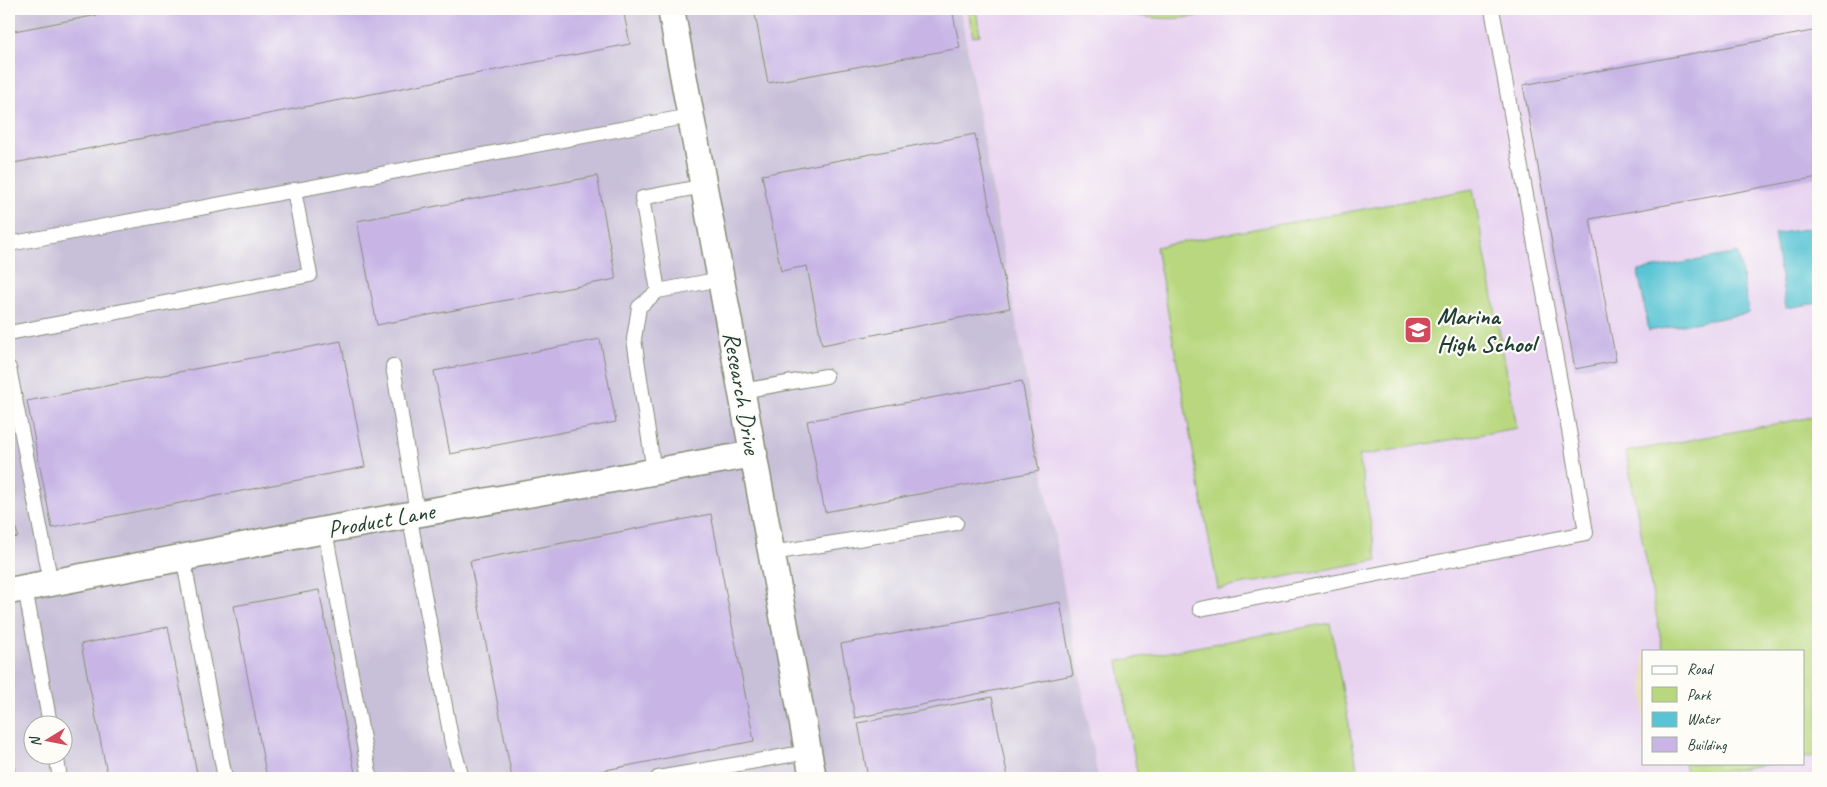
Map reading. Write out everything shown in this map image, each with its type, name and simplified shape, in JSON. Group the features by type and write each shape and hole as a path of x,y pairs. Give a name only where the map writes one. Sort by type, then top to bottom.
{"street":[{"name":"Research Drive","path":"671,9 813,778"},
{"name":"Product Lane","path":"17,590 325,530 754,454"}],"lane":[{"path":"1200,609 1586,533 1492,9"},
{"path":"9,244 690,116"},
{"path":"658,291 642,198 704,186"},
{"path":"9,333 310,275 294,190"},
{"path":"654,472 634,339 639,307 658,291 721,279"},
{"path":"393,366 413,514 452,743 462,778"},
{"path":"9,368 51,583"},
{"path":"742,391 826,376"},
{"path":"772,553 956,523"},
{"path":"325,530 370,778"},
{"path":"182,557 225,778"},
{"path":"17,590 48,714"},
{"path":"658,778 808,752"},
{"path":"58,764 60,778"}],"shaded area":[{"path":"9,9 960,9 1098,778 9,778"},
{"name":"Marina High School","path":"960,9 1818,9 1818,778 1098,778"}],"green space":[{"path":"968,9 976,9 980,35 973,37"},
{"path":"1111,9 1224,9 1182,18 1153,18"},
{"path":"1473,189 1517,428 1359,456 1377,560 1218,589 1156,247"},
{"path":"1818,416 1818,755 1804,758 1804,650 1663,650 1626,452"},
{"path":"1330,623 1359,778 1138,778 1118,661"},
{"path":"1684,764 1768,764 1687,778"}],"water":[{"path":"1818,227 1818,303 1786,308 1774,234"},
{"path":"1738,253 1749,313 1649,331 1638,271"}],"building":[{"path":"129,9 623,9 630,44 9,164 9,32"},
{"path":"754,9 952,9 960,48 768,83"},
{"path":"1818,30 1818,177 1590,219 1616,361 1575,369 1523,85"},
{"path":"975,134 1010,308 822,345 807,266 781,271 762,175"},
{"path":"597,176 616,279 377,325 357,221"},
{"path":"600,339 616,422 450,454 434,371"},
{"path":"341,341 365,467 52,528 27,401"},
{"path":"1022,381 1039,471 825,512 807,421"},
{"path":"9,497 18,537 9,539"},
{"path":"711,514 754,741 565,778 512,778 470,561"},
{"path":"319,590 356,778 267,778 234,606"},
{"path":"1060,602 1073,675 855,718 841,644"},
{"path":"168,627 198,778 108,778 81,644"},
{"path":"992,697 1008,778 868,778 858,723"},
{"path":"10,747 16,778 9,778"}],"place":[{"name":"Marina High School","path":"1418,330"}]}
